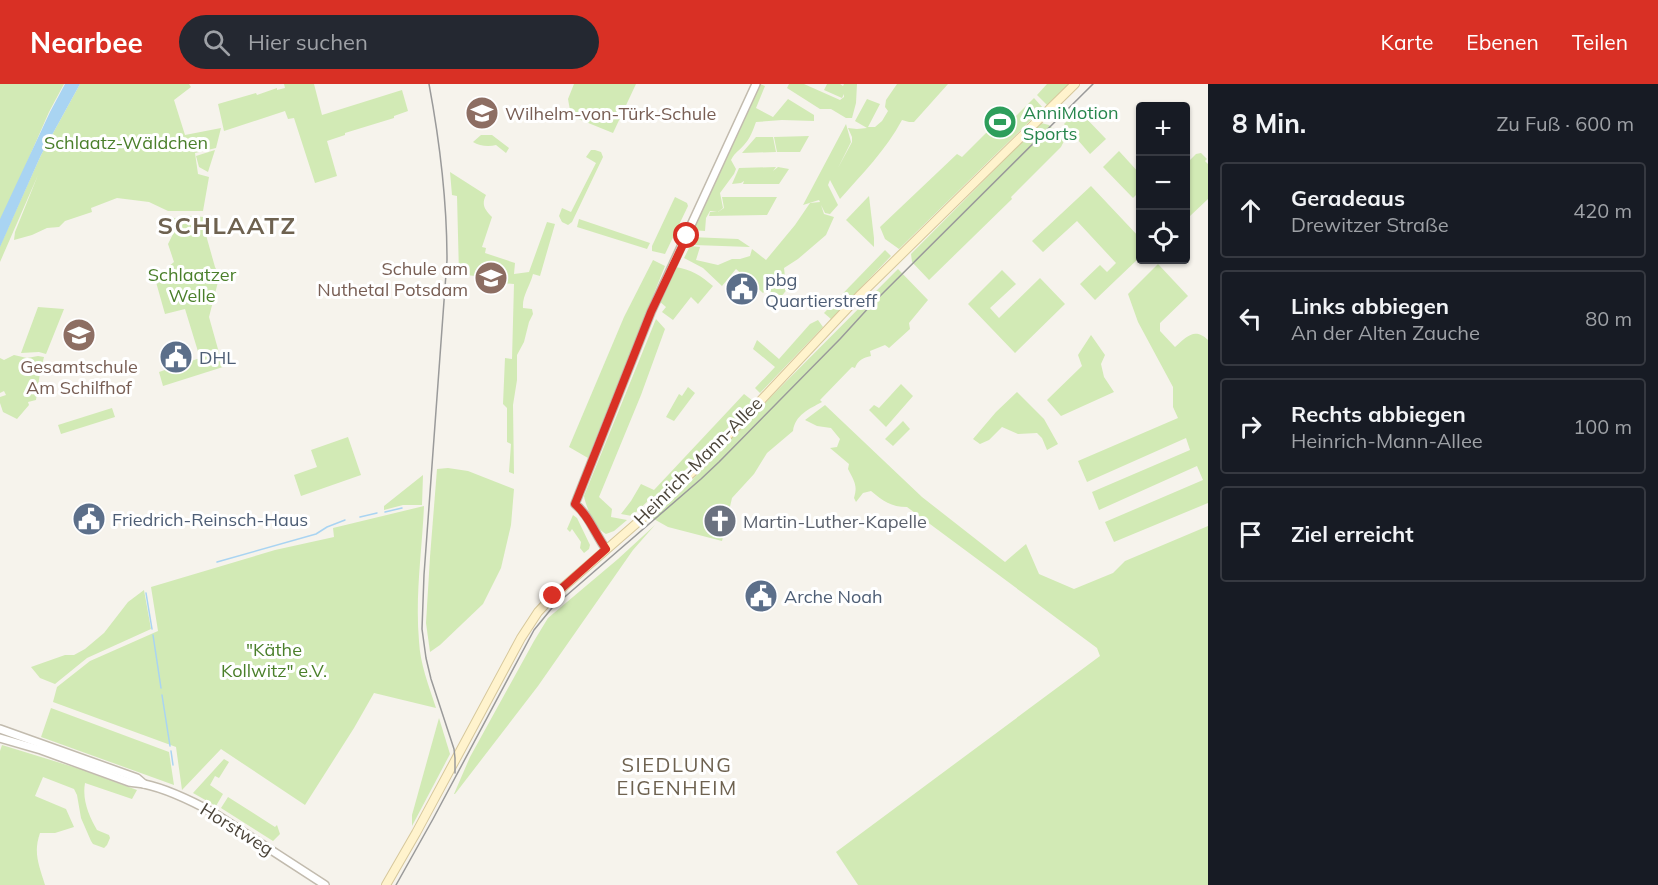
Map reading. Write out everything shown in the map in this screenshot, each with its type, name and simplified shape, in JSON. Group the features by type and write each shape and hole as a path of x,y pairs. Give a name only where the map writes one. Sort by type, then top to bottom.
{"main road":[{"name":"Heinrich-Mann-Allee","path":"386,885 537,612 702,463 861,294 1075,84"}],"street":[{"path":"606,549 584,512 575,504 651,312 756,84"},
{"name":"Horstweg","path":"0,729 137,778 144,784"},
{"name":"Horstweg","path":"0,738 41,750 129,782 144,784 180,796 214,813 325,885"}],"green space":[{"path":"0,84 64,84 49,112 0,224"},
{"name":"Schlaatz-Wäldchen","path":"80,84 189,84 191,87 174,100 185,135 221,128 216,148 195,153 198,174 209,177 203,211 168,211 149,202 117,198 91,208 92,212 65,221 59,227 47,228 14,240 15,232 38,175 0,262 0,246 22,197 41,155"},
{"path":"284,84 314,84 322,115 402,90 408,111 327,141 337,176 315,183 294,118 288,119 285,111 224,131 218,104 256,93 257,95 277,88 277,90 285,88"},
{"path":"574,84 636,84 613,133 571,116 568,99"},
{"path":"760,84 765,86 756,108 773,117 788,99 814,115 814,121 756,122 748,140 731,160 736,169 720,193 723,208 718,212 724,208 722,197 777,197 767,215 709,216 710,212 717,212 710,211 706,218 705,231 692,230"},
{"path":"789,84 804,84 840,100 844,97 844,94 842,98 824,90 827,84 843,86 844,84 857,84 852,118 846,118 831,109 820,109 787,88"},
{"path":"897,84 948,84 914,122 902,120 881,152 840,199 830,180 828,185 838,205 830,214 825,213 821,205 824,214 834,217 826,235 784,268 785,277 792,283 777,302 736,269 722,286 703,268 684,258 690,246 700,247 696,260 718,265 732,259 750,256 752,249 766,260 810,203 820,202 819,200 803,205 846,124 851,142 838,168 852,142 848,128 867,128 855,121 867,99 880,104 868,127 875,127 888,111 885,107 886,100"},
{"path":"1047,84 1069,84 1047,105 1037,95"},
{"path":"1034,98 1043,108 899,249 885,239 880,227 957,154 962,157 994,125 1001,131"},
{"path":"1081,107 1085,111 1082,114 1106,139 1090,154 1064,124"},
{"path":"1041,123 1049,125 1064,141 1061,147 1011,197 1012,199 929,280 912,262 911,254"},
{"path":"481,135 492,135 509,148 506,153 496,145 484,146 473,142"},
{"path":"809,136 800,152 777,152 774,137"},
{"path":"756,137 773,137 776,152 742,153"},
{"path":"215,150 208,172 199,167 196,156"},
{"path":"591,150 601,152 603,157 572,222 568,225 562,222 559,216 562,208 571,212 596,163 586,157"},
{"path":"1119,151 1136,170 1136,195 1133,198 1103,167"},
{"path":"1201,153 1207,159 1205,161 1208,164 1208,199 1190,216 1190,160 1196,154"},
{"path":"776,167 773,171 778,167 789,169 779,184 743,184 744,181 732,184 739,168"},
{"path":"450,172 486,195 484,207 492,217 482,247 486,248 485,253 515,263 514,274 529,272 547,222 555,224 540,276 533,274 524,299 523,308 532,309 533,314 517,355 517,380 513,405 514,474 509,472 511,444 507,442 507,408 503,404 505,358 512,359 514,284 476,281 475,276 459,274 457,196 452,195"},
{"path":"1091,186 1136,234 1136,261 1095,300 1080,284 1100,265 1107,272 1116,263 1077,221 1043,252 1032,241"},
{"path":"869,196 874,238 874,247 846,220"},
{"path":"675,197 687,203 688,206 665,254 652,251 652,246"},
{"name":"Schlaatzer Welle","path":"192,216 203,217 204,228 218,273 219,278 209,317 223,367 163,386 159,372 200,358 185,309 165,314 154,275 170,275 168,267 174,262 168,244 173,234 162,228 169,217 179,219"},
{"path":"579,219 650,243 647,249 577,227"},
{"path":"691,237 738,239 750,247 694,245 687,243"},
{"path":"885,250 891,256 831,319 824,313"},
{"path":"653,260 665,266 588,458 569,447 624,317"},
{"path":"1158,264 1188,296 1160,323 1160,331 1175,347 1187,337 1195,334 1208,340 1208,503 1114,542 1105,522 1203,480 1197,466 1099,510 1092,492 1190,450 1186,438 1087,482 1078,461 1178,418 1173,407 1173,387 1138,322 1128,294"},
{"path":"675,267 696,274 713,286 698,304 691,297 673,320 662,312 666,307 659,301"},
{"path":"898,269 928,300 909,323 910,329 889,348 885,345 870,351 871,356 861,360 855,368 852,367 820,400 822,402 803,413 794,425 793,431 767,453 754,474 732,498 722,541 668,527 652,518 681,492 736,432"},
{"path":"1002,270 1016,284 990,308 999,318 1040,278 1065,304 1015,353 968,304"},
{"path":"38,307 64,309 46,354 21,353"},
{"path":"656,319 665,329 599,497 612,509 611,517 627,520 614,531 606,534 592,518 584,496"},
{"path":"818,320 823,327 760,393 755,388 775,367 753,349 757,340 779,359 810,324"},
{"path":"1091,335 1105,355 1101,364 1104,377 1114,392 1061,416 1047,400 1082,366 1078,355"},
{"path":"14,355 27,358 44,357 36,400 28,402 29,405 17,419 3,412 0,403 0,397 6,395 4,391 0,393 0,358 4,360"},
{"path":"901,384 913,396 886,427 869,410 874,405 879,408"},
{"path":"688,387 695,393 674,421 666,417 679,394 682,396"},
{"path":"1017,392 1044,419 1058,444 1047,450 1037,433 1018,434 1002,427 989,440 980,444 973,439"},
{"path":"744,394 753,401 706,451 632,516 621,514 641,484 654,490"},
{"path":"825,405 922,497 1005,562 1026,544 1039,574 1074,589 1113,573 1125,561 1208,526 1208,885 858,885 836,852 1100,656 1097,648 907,507 888,503 871,491 863,493 856,502 854,480 848,469 849,464 830,448 837,447 840,439 831,428 817,426 805,420"},
{"path":"112,408 115,417 61,434 58,425"},
{"path":"903,421 910,429 893,446 885,439"},
{"path":"348,437 361,475 301,496 294,475 317,467 311,450"},
{"path":"437,469 468,471 514,489 511,525 501,568 483,604 430,652 426,623"},
{"path":"423,475 422,505 403,505 384,510 384,506"},
{"name":"\"Käthe Kollwitz\" e.V.","path":"424,506 418,624 421,658 436,708 374,693 305,805 221,749 182,790 176,747 53,702 57,687 90,661 158,631 151,587 275,550 334,537 333,528"},
{"path":"573,515 577,518 590,545 584,553 580,548 581,542 572,529 570,532 567,529"},
{"path":"655,525 633,550 538,686 454,794 470,757 548,618"},
{"path":"144,590 151,629 87,658 55,684 40,678 31,667 65,655 74,655 85,649 104,633 128,602"},
{"path":"51,708 169,752 174,785 41,737"},
{"path":"439,718 450,754 412,826 412,815"},
{"path":"2,745 80,769 137,790 132,799 85,783 85,802 91,819 97,830 109,835 110,838 104,848 91,841 81,818 74,789 43,777 35,796 66,809 74,827 55,833 40,833 37,853 45,885 0,885 0,751"},
{"path":"224,759 229,762 219,778 215,776 210,785 223,794 216,806 193,793"},
{"path":"228,797 275,827 277,825 280,834 273,841 221,808"}],"water":[{"path":"65,84 80,84 41,155 0,247 0,219"}],"waterway":[{"path":"385,512 402,508"},
{"path":"360,517 377,513"},
{"path":"217,562 316,534 345,520"},
{"path":"146,593 152,629"},
{"path":"153,635 161,688"},
{"path":"162,695 170,746"},
{"path":"171,751 173,765"}],"tram line":[{"path":"429,84 442,172 447,260 422,629 431,679 454,749 455,773"},
{"path":"396,885 534,630 552,608 719,462 872,304 1093,84"}],"place":[{"name":"Wilhelm-von-Türk-Schule","path":"482,113"},
{"name":"AnniMotion Sports","path":"1000,122"},
{"name":"Schule am Nuthetal Potsdam","path":"491,278"},
{"name":"pbg Quartierstreff","path":"742,289"},
{"name":"Gesamtschule Am Schilfhof","path":"79,335"},
{"name":"DHL","path":"176,357"},
{"name":"Friedrich-Reinsch-Haus","path":"89,519"},
{"name":"Martin-Luther-Kapelle","path":"720,521"},
{"name":"Arche Noah","path":"761,596"}],"district":[{"name":"SCHLAATZ","path":"227,225"},
{"name":"SIEDLUNG EIGENHEIM","path":"677,776"}],"route":[{"path":"553,596 606,549 584,512 575,504 651,312 687,236"}]}
